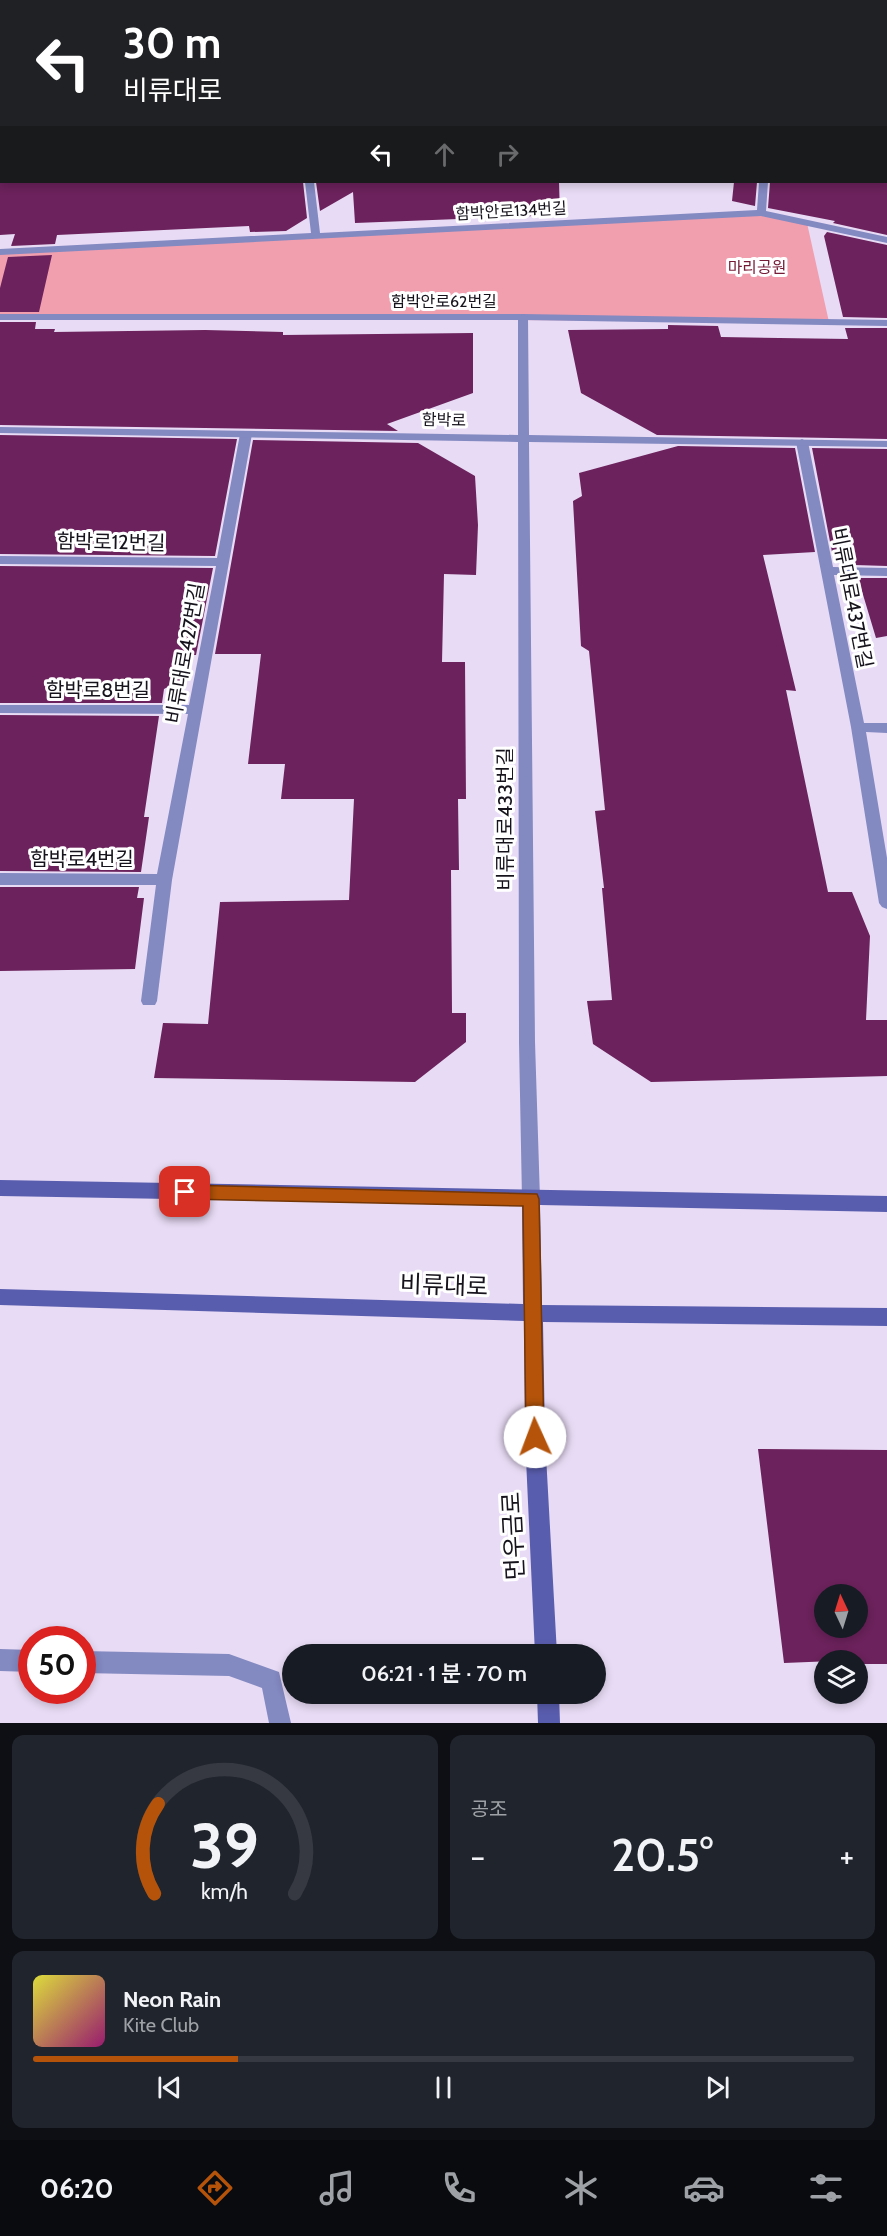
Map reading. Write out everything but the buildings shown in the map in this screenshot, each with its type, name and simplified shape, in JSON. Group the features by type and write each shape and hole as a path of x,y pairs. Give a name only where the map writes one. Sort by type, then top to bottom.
{"main road":[{"path":"0,1188 887,1204"},
{"name":"먼우금로","path":"531,1199 531,1313 546,1644"},
{"name":"비류대로","path":"0,1297 531,1313 887,1317"},
{"path":"548,1704 549,1723"}],"street":[{"path":"0,252 316,236 309,183"},
{"path":"761,213 764,183"},
{"name":"함박안로134번길","path":"316,236 761,213 887,240"},
{"name":"함박안로62번길","path":"0,316 523,316 887,323"},
{"name":"비류대로433번길","path":"523,316 527,1030 531,1199"},
{"name":"함박로","path":"0,430 887,444"},
{"name":"비류대로427번길","path":"149,1001 164,880 246,434"},
{"name":"비류대로437번길","path":"802,442 858,727 887,903"},
{"name":"함박로12번길","path":"0,560 222,562"},
{"path":"826,571 887,572"},
{"name":"함박로8번길","path":"0,709 195,710"},
{"path":"858,727 887,728"},
{"name":"함박로4번길","path":"0,879 164,880"},
{"path":"0,1660 18,1661"},
{"path":"96,1662 229,1665 271,1680 280,1723"}],"green space":[{"name":"마리공원","path":"761,213 807,223 829,322 0,317 0,252"}],"route":[{"path":"185,1192 531,1199 531,1313 535,1437"}]}
